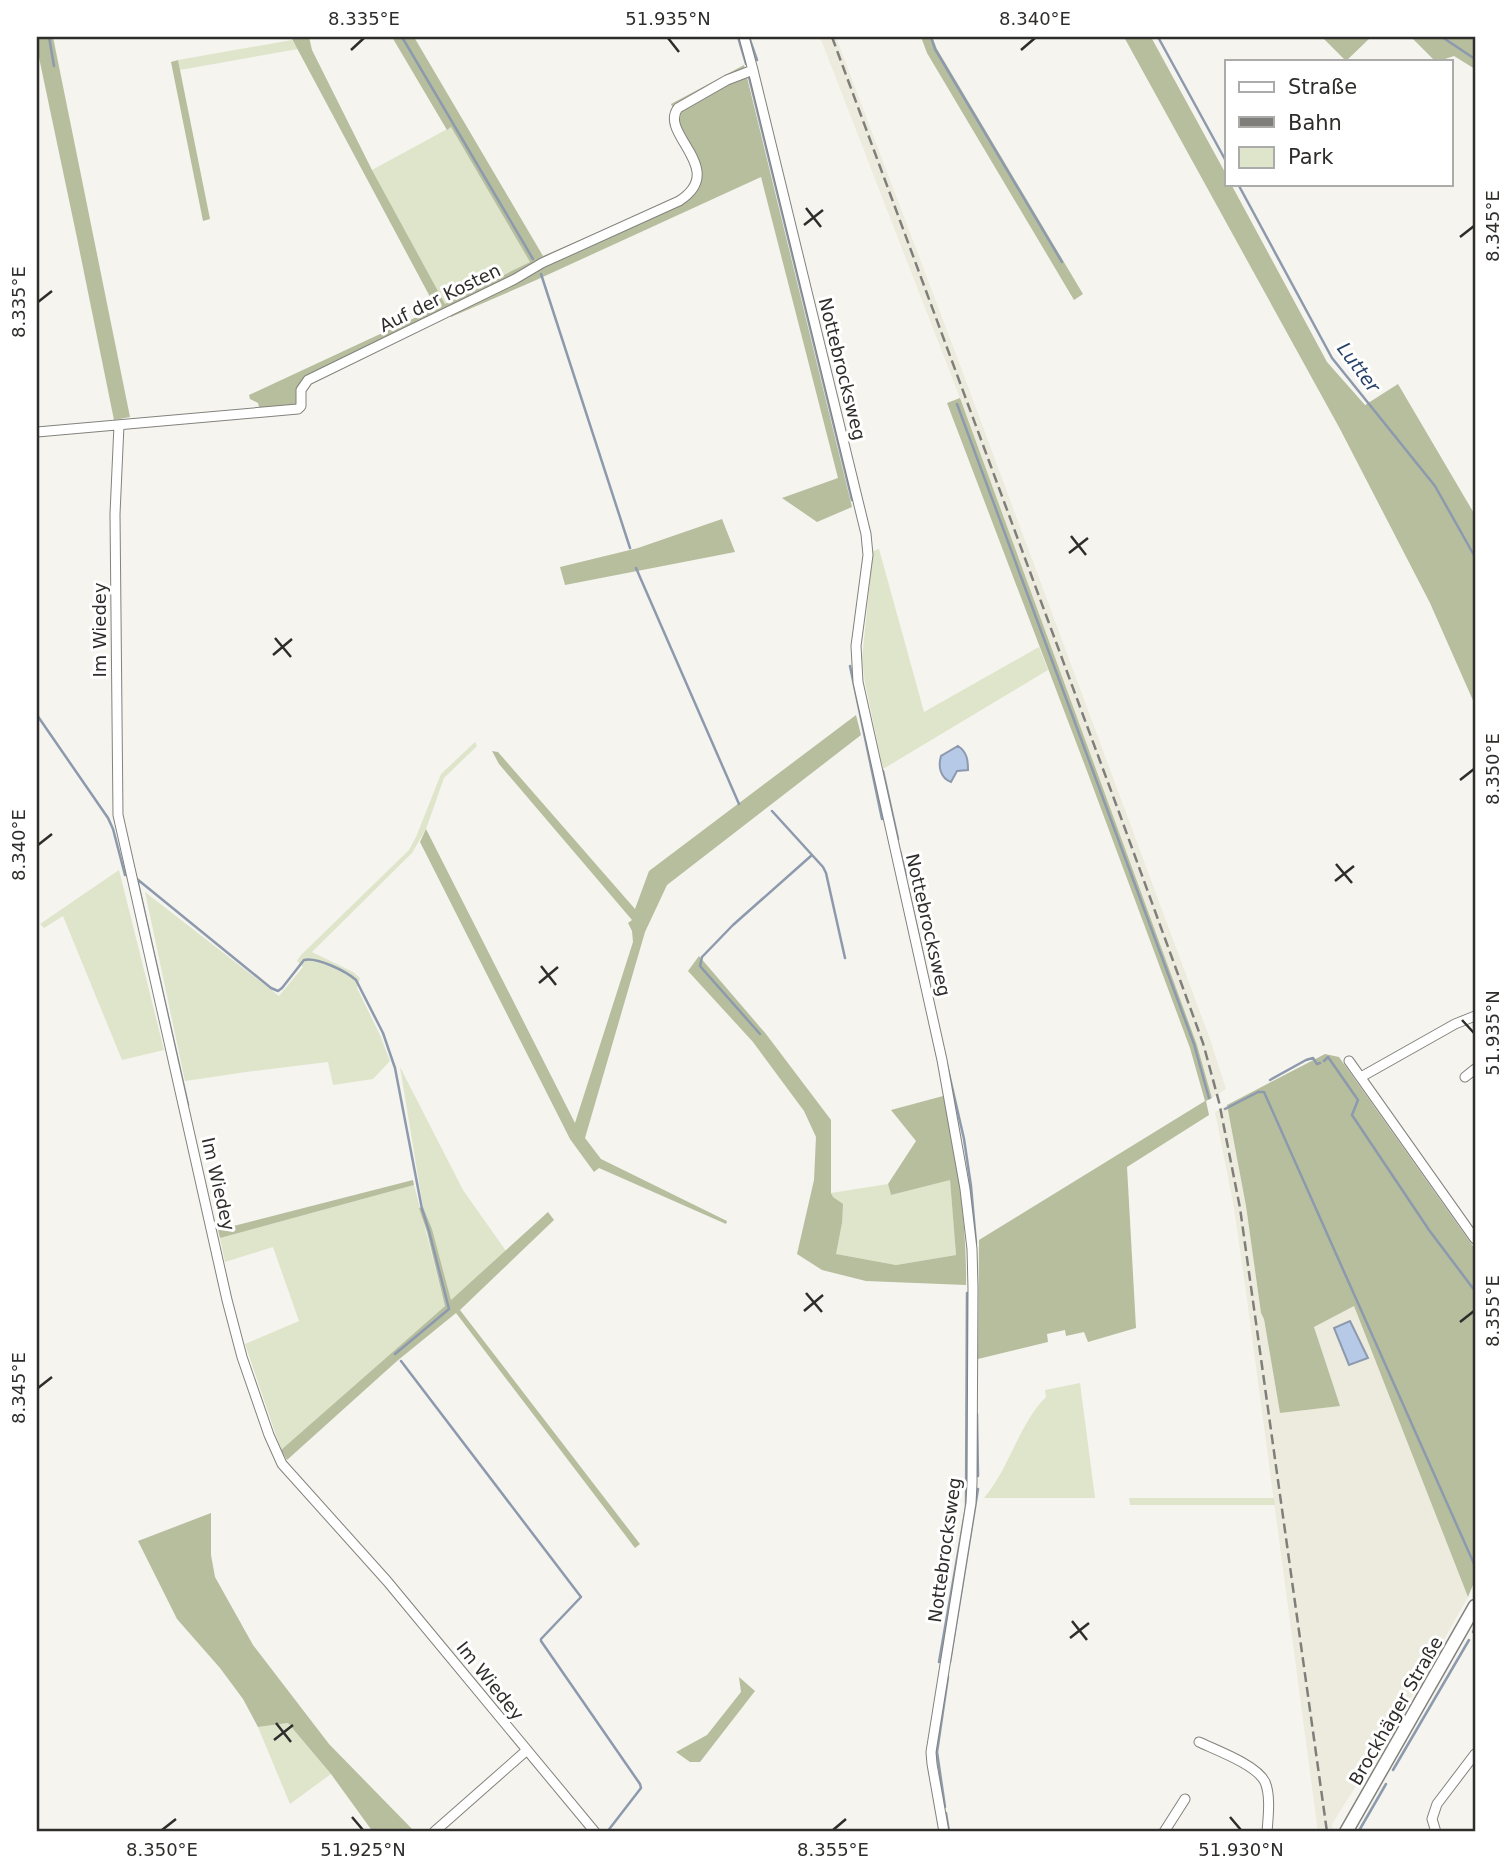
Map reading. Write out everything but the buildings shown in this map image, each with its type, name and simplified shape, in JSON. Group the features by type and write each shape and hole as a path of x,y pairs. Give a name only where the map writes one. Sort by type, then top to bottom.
{"main road":[{"name":"Brockhäger Straße","path":"1346,1832 1475,1606"}],"street":[{"name":"Nottebrocksweg","path":"744,37 866,534 868,555 856,646 858,682 942,1060 967,1201 973,1288 972,1493 931,1752 944,1832"},
{"name":"Auf der Kosten","path":"37,432 298,409 301,406 301,390 308,380 515,279 542,263 688,195 695,187 698,176 696,166 676,126 675,112 727,80 754,70"},
{"name":"Im Wiedey","path":"119,425 115,514 118,815 242,1357 282,1464 387,1581 595,1832"},
{"path":"1361,1077 1455,1024 1475,1016"},
{"path":"1349,1061 1475,1239"},
{"path":"1465,1077 1475,1069"},
{"path":"1199,1742 1242,1763 1262,1777 1268,1791 1267,1832"},
{"path":"434,1832 527,1750"},
{"path":"1436,1832 1432,1819 1437,1804 1475,1754"},
{"path":"1164,1832 1185,1799"}],"shaded area":[{"path":"820,37 836,37 1211,1042 1226,1089 1212,1098 1197,1045 960,398"},
{"path":"1227,1105 1280,1413 1339,1406 1314,1326 1354,1306 1468,1597 1407,1705 1332,1824 1333,1832 1318,1832 1234,1208 1215,1112"}],"green space":[{"path":"37,37 53,37 130,417 114,420 37,48"},
{"path":"291,37 309,37 312,50 372,170 445,304 530,262 451,127 447,130 392,37 414,37 543,256 621,222 624,229 676,207 693,195 700,182 699,168 671,104 744,65 852,507 817,522 782,498 838,478 761,177 451,317 448,311 306,379 299,403 294,407 260,410 258,403 250,399 249,395 436,308"},
{"path":"921,37 932,37 1083,294 1074,300 927,53"},
{"path":"1124,37 1151,37 1225,172 1225,186 1232,186 1327,362 1365,405 1398,384 1475,515 1475,705 1430,603 1340,429"},
{"path":"1322,37 1371,37 1347,60"},
{"path":"1411,37 1474,37 1475,69 1454,56 1446,60 1434,60"},
{"path":"292,40 298,49 180,70 178,60"},
{"path":"178,60 210,219 203,221 171,62"},
{"path":"451,127 530,262 445,305 372,170"},
{"path":"960,398 1197,1045 1212,1098 1206,1101 1209,1115 1127,1167 1136,1328 1088,1342 1084,1332 1066,1336 1065,1330 1047,1334 1048,1342 978,1359 979,1240 1205,1101 1190,1048 947,403"},
{"path":"722,519 735,552 565,585 560,567 638,548"},
{"path":"879,549 924,712 1039,647 1048,670 883,769 862,659 873,551"},
{"path":"856,715 861,735 667,885 645,932 585,1138 601,1159 727,1221 726,1224 599,1168 594,1172 570,1139 420,842 426,829 575,1123 633,942 628,923 632,920 499,764 492,751 498,752 635,909 649,871"},
{"path":"475,742 477,746 444,778 426,829 412,853 312,952 360,978 357,988 390,1061 373,1079 333,1085 328,1062 185,1081 145,892 279,996 303,967 297,961 301,955 409,850 441,774"},
{"path":"119,870 164,1050 122,1060 63,916 44,928 40,924"},
{"path":"699,956 766,1034 831,1120 831,1193 843,1204 836,1254 896,1265 956,1255 950,1180 891,1195 888,1184 916,1141 891,1110 943,1096 960,1190 966,1285 866,1281 822,1270 797,1254 814,1180 816,1137 804,1111 753,1042 688,971"},
{"path":"1325,1054 1339,1057 1475,1249 1475,1580 1468,1597 1354,1306 1314,1327 1340,1406 1280,1413 1227,1105"},
{"path":"400,1067 463,1190 506,1251 451,1300 432,1229 423,1207"},
{"path":"950,1179 956,1255 896,1265 835,1254 842,1223 831,1193 888,1184 891,1195"},
{"path":"413,1180 414,1185 220,1238 218,1230"},
{"path":"414,1185 445,1306 281,1450 245,1344 299,1321 273,1247 225,1262 220,1238"},
{"path":"423,1207 432,1229 451,1300 548,1212 554,1220 460,1310 640,1544 635,1548 456,1313 397,1361 287,1460 281,1450 445,1306 419,1208"},
{"path":"1080,1383 1095,1498 984,1498 1001,1474 1028,1420 1046,1397 1045,1390"},
{"path":"1129,1498 1274,1498 1275,1505 1130,1505"},
{"path":"211,1513 211,1555 215,1577 253,1645 329,1744 415,1832 373,1832 331,1774 288,1723 258,1727 243,1699 220,1668 177,1619 138,1541"},
{"path":"739,1677 755,1691 700,1762 690,1762 676,1752 707,1735 741,1692"},
{"path":"288,1723 331,1774 290,1804 258,1727"}],"water":[{"path":"958,746 966,756 968,770 957,771 951,782 942,775 940,760 941,756"},
{"path":"1350,1321 1368,1358 1349,1365 1334,1328"}],"waterway":[{"path":"49,37 54,66"},
{"path":"402,37 533,259"},
{"path":"738,37 746,64"},
{"path":"749,37 757,60"},
{"path":"931,37 935,49 1062,262"},
{"name":"Lutter","path":"1158,37 1225,159"},
{"path":"1442,37 1475,59"},
{"path":"749,77 852,500"},
{"name":"Lutter","path":"1239,186 1332,358 1435,486 1475,557"},
{"path":"541,274 630,548"},
{"path":"957,404 1194,1044 1209,1098"},
{"path":"636,568 739,804"},
{"path":"850,666 882,819"},
{"path":"37,715 108,818 125,875"},
{"path":"883,771 898,839"},
{"path":"772,811 826,873 845,958"},
{"path":"900,851 906,875"},
{"path":"760,1034 700,966 702,957 733,925 812,855"},
{"path":"137,879 271,988 278,991 282,988 304,960 331,966 356,980 383,1033 395,1068 422,1209 449,1309 395,1354"},
{"path":"137,879 188,1105"},
{"path":"908,888 924,960"},
{"path":"1324,1061 1328,1057 1358,1100 1352,1115 1429,1230 1475,1291"},
{"path":"1270,1080 1306,1060 1313,1058 1317,1064 1320,1063"},
{"path":"947,1065 964,1139 976,1243"},
{"path":"1225,1109 1258,1092 1264,1092 1475,1566"},
{"path":"939,1662 966,1507 967,1293"},
{"path":"401,1361 581,1597 541,1641 640,1784 641,1788 607,1832"},
{"path":"977,1414 978,1476"},
{"path":"950,1662 978,1489"},
{"path":"1473,1632 1475,1628"},
{"path":"1393,1770 1469,1640"},
{"path":"945,1807 937,1752 948,1677"},
{"path":"1360,1829 1386,1784"},
{"path":"946,1813 949,1832"}],"railway":[{"path":"832,37 1203,1043 1219,1102 1240,1208 1327,1832"}]}
